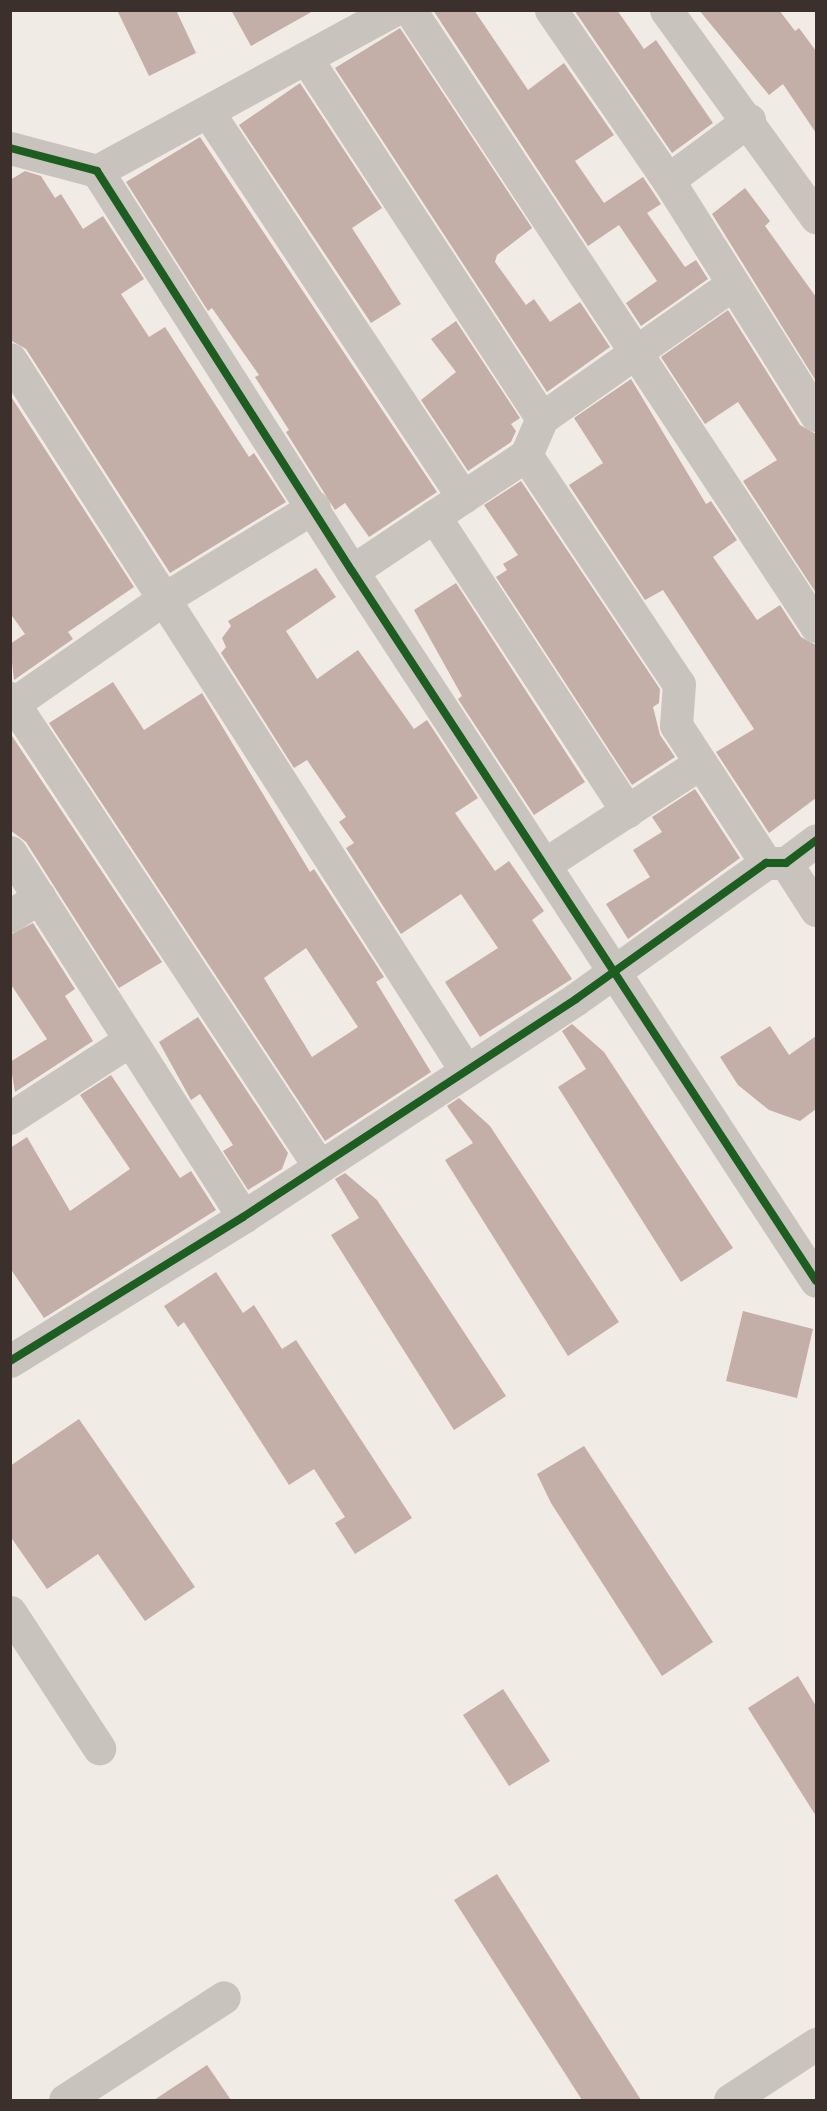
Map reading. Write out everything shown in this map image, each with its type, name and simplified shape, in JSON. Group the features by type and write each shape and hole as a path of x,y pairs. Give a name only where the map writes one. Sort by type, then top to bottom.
{"street":[{"path":"98,171 394,10"},
{"path":"410,10 816,626"},
{"path":"551,10 669,180 816,415"},
{"path":"666,10 749,120 816,217"},
{"path":"306,58 542,418"},
{"path":"208,111 463,497"},
{"path":"669,180 749,120"},
{"path":"10,148 98,171 314,507 352,571 816,1281"},
{"path":"352,571 526,455 542,418 733,284"},
{"path":"10,359 162,600 465,1070"},
{"path":"526,455 680,684 676,725 699,764 776,863 816,910"},
{"path":"314,507 162,600 12,702 319,1166"},
{"path":"434,516 627,811"},
{"path":"545,864 699,764"},
{"path":"10,1361 243,1217 776,863 816,840"},
{"path":"10,852 243,1217"},
{"path":"10,915 39,897"},
{"path":"10,1118 130,1040"},
{"path":"10,1612 99,1748"},
{"path":"65,2100 224,1997"},
{"path":"730,2100 816,2044"}],"building":[{"path":"117,10 176,10 196,53 149,76"},
{"path":"231,10 315,10 251,46"},
{"path":"433,10 474,10 528,90 564,63 614,135 575,161 604,203 643,177 661,204 647,213 685,267 696,260 708,279 641,326 626,303 657,281 619,225 588,246"},
{"path":"574,10 617,10 644,49 656,40 713,123 672,153"},
{"path":"699,10 779,10 795,31 799,28 816,51 816,133 783,84 769,95"},
{"path":"400,28 532,228 497,255 495,262 526,305 534,299 550,322 580,302 610,347 547,392 335,68"},
{"path":"300,83 382,208 352,228 401,304 371,323 239,125"},
{"path":"200,137 437,492 369,537 345,503 335,510 286,432 289,430 255,377 259,375 212,308 208,311 126,182"},
{"path":"25,171 41,176 55,198 61,194 83,229 103,216 144,279 121,294 149,337 165,327 249,457 254,453 286,502 170,573 26,349 10,340 10,180"},
{"path":"745,188 770,221 765,226 816,297 816,381 712,214"},
{"path":"728,310 800,425 816,434 816,593 743,481 777,460 738,402 705,424 661,357"},
{"path":"456,321 520,418 511,424 516,431 511,442 468,471 421,400 456,372 431,339"},
{"path":"631,379 706,504 711,501 737,540 713,557 757,620 780,605 801,637 816,645 816,798 769,833 716,752 754,729 663,590 645,600 569,485 603,463 574,418"},
{"path":"10,395 134,587 68,632 73,639 14,680 10,644 25,634 10,613"},
{"path":"521,481 660,689 659,703 653,707 660,735 675,757 632,785 496,577 507,570 503,564 518,555 484,505"},
{"path":"316,568 336,597 286,631 317,679 358,650 414,729 427,720 478,798 455,813 495,871 509,861 544,911 532,920 572,979 480,1037 445,982 498,948 461,894 401,934 346,848 354,843 339,822 346,817 307,760 294,768 221,653 226,647 222,638 231,626 228,621"},
{"path":"456,583 585,782 534,815 458,699 462,696 414,610"},
{"path":"113,682 144,730 202,693 310,872 314,869 384,977 376,982 431,1072 325,1141 49,723","holes":["306,948 358,1027 312,1057 264,978"]},
{"path":"10,733 162,962 119,988 26,842 10,830"},
{"path":"695,789 740,858 628,939 606,904 650,877 633,850 662,832 652,817"},
{"path":"33,923 75,989 65,996 93,1041 15,1092 10,1062 47,1039 10,983 10,935"},
{"path":"198,1017 288,1153 282,1169 248,1190 223,1151 233,1145 200,1094 191,1100 159,1042"},
{"path":"572,1024 604,1052 733,1248 681,1282 558,1087 586,1069 562,1031"},
{"path":"770,1026 789,1055 816,1036 816,1109 800,1121 769,1110 738,1085 720,1057"},
{"path":"111,1075 180,1178 191,1171 216,1210 44,1318 10,1268 10,1148 27,1137 70,1211 130,1169 80,1095"},
{"path":"459,1098 490,1126 619,1322 568,1356 445,1160 473,1143 447,1106"},
{"path":"345,1173 377,1200 506,1396 454,1430 331,1235 359,1218 335,1179"},
{"path":"216,1272 243,1313 254,1305 282,1349 296,1340 412,1518 355,1554 335,1523 345,1517 314,1469 289,1485 184,1322 178,1327 164,1306"},
{"path":"743,1311 813,1329 797,1398 726,1381"},
{"path":"79,1419 195,1587 145,1621 98,1554 47,1589 10,1536 10,1466"},
{"path":"584,1446 713,1642 662,1676 551,1503 537,1474"},
{"path":"798,1676 816,1706 816,1816 748,1708"},
{"path":"503,1689 550,1761 509,1786 463,1715"},
{"path":"497,1874 641,2100 582,2100 454,1900"},
{"path":"207,2065 231,2100 154,2100"}],"cycle path":[{"path":"10,148 97,171 352,571 816,1281"},
{"path":"10,1361 243,1217 576,999 766,863 786,863 816,840"}]}
